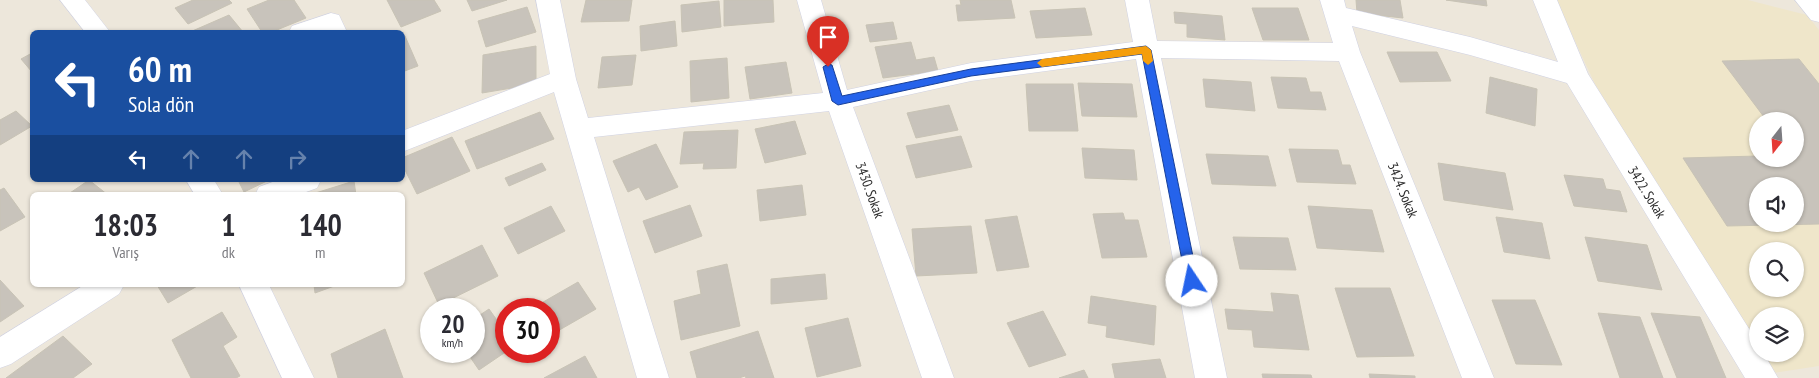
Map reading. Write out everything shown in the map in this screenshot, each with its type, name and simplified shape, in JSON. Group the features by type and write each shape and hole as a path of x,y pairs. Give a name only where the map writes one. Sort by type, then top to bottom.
{"street":[{"path":"72,0 96,30"},
{"path":"548,0 563,79 653,378"},
{"name":"3430. Sokak","path":"809,0 838,101 938,378"},
{"path":"1137,0 1211,378"},
{"name":"3422. Sokak","path":"1545,0 1576,76 1762,378"},
{"path":"1334,7 1576,76"},
{"name":"3424. Sokak","path":"1334,7 1348,52 1478,378"},
{"path":"306,30 331,21 334,30"},
{"path":"578,129 838,101 971,72 1146,50 1348,52"},
{"path":"405,141 563,79"},
{"path":"277,192 302,182"},
{"path":"0,354 106,287"},
{"path":"255,287 298,378"}],"shaded area":[{"path":"1556,0 1748,0 1807,15 1819,30 1819,366 1773,373 1766,362 1804,362 1804,307 1749,307 1749,334 1595,84"}],"building":[{"path":"193,0 229,0 232,3 188,24 175,8"},
{"path":"269,0 294,0 306,18 277,30 261,30 247,9"},
{"path":"387,0 434,0 441,11 401,27"},
{"path":"467,0 507,0 472,11"},
{"path":"586,0 632,0 629,21 581,22"},
{"path":"724,0 773,0 774,22 724,26"},
{"path":"960,0 1011,0 1015,18 958,21 956,5 961,5"},
{"path":"1356,0 1400,0 1403,18 1357,13"},
{"path":"1446,0 1486,0 1487,6"},
{"path":"719,1 721,27 682,32 681,5"},
{"path":"527,7 536,32 486,47 478,21"},
{"path":"1085,8 1092,35 1036,38 1030,11"},
{"path":"1252,8 1298,8 1309,40 1263,40"},
{"path":"1174,12 1222,16 1225,40 1187,37 1187,24 1175,23"},
{"path":"229,15 241,30 195,30"},
{"path":"675,21 677,46 641,51 640,26"},
{"path":"893,22 897,39 870,42 866,25"},
{"path":"405,36 418,66 405,71"},
{"path":"911,42 916,60 934,57 938,71 883,78 875,47"},
{"path":"536,46 536,84 482,93 483,55"},
{"path":"1387,52 1437,52 1451,81 1400,82"},
{"path":"30,54 30,70 21,59"},
{"path":"636,55 632,85 598,88 602,57"},
{"path":"727,58 729,98 691,102 690,61"},
{"path":"1799,59 1819,84 1819,224 1804,224 1804,177 1749,177 1749,226 1727,226 1683,158 1749,156 1749,168 1804,168 1804,112 1760,112 1722,61"},
{"path":"786,62 792,93 750,99 745,67"},
{"path":"1271,77 1306,78 1310,92 1321,92 1326,110 1278,108"},
{"path":"1490,77 1537,89 1535,126 1486,113"},
{"path":"1203,79 1251,82 1255,111 1206,107"},
{"path":"1078,83 1132,84 1137,117 1082,116"},
{"path":"1026,84 1073,84 1078,131 1029,131"},
{"path":"949,105 958,130 916,138 907,113"},
{"path":"16,111 30,124 30,127 0,145 0,120"},
{"path":"540,112 554,139 477,169 465,141"},
{"path":"795,121 806,154 765,163 755,129"},
{"path":"738,130 736,168 703,169 704,163 680,164 684,132"},
{"path":"961,136 972,167 916,178 906,146"},
{"path":"452,137 470,171 417,194 405,170 405,157"},
{"path":"656,144 678,187 646,200 639,187 628,192 613,161"},
{"path":"1082,148 1134,150 1137,180 1085,178"},
{"path":"1289,149 1338,150 1342,165 1350,165 1356,184 1297,182"},
{"path":"1206,154 1268,156 1276,186 1212,184"},
{"path":"542,163 546,170 509,186 505,178"},
{"path":"1438,163 1505,173 1513,210 1444,200"},
{"path":"1564,175 1603,179 1606,189 1620,191 1627,212 1574,206"},
{"path":"86,182 92,182 104,192 71,192"},
{"path":"239,182 265,182 244,192"},
{"path":"354,182 356,192 319,192"},
{"path":"802,185 806,215 760,221 757,190"},
{"path":"4,188 25,217 0,231 0,190"},
{"path":"690,205 702,236 655,253 643,221"},
{"path":"551,206 565,231 518,254 504,228"},
{"path":"1308,206 1372,210 1384,252 1317,248"},
{"path":"1123,213 1125,220 1138,220 1147,257 1102,258 1093,214"},
{"path":"1017,216 1029,267 997,271 985,220"},
{"path":"1496,217 1542,223 1550,259 1504,252"},
{"path":"971,226 977,273 916,276 912,229"},
{"path":"1233,237 1288,238 1296,270 1240,269"},
{"path":"1585,237 1647,245 1662,290 1598,281"},
{"path":"482,245 498,276 453,298 436,298 424,273"},
{"path":"727,264 740,326 681,340 674,301 701,294 697,271"},
{"path":"825,274 827,299 771,304 771,279"},
{"path":"0,280 24,306 0,322"},
{"path":"578,282 596,309 560,330 560,298 550,298"},
{"path":"158,287 196,287 168,303"},
{"path":"314,287 332,287 315,293"},
{"path":"1335,288 1390,288 1414,356 1357,357"},
{"path":"1271,293 1298,295 1309,350 1254,347 1252,330 1228,329 1225,309 1274,312"},
{"path":"1091,296 1156,306 1154,345 1106,337 1107,326 1088,323"},
{"path":"1492,300 1535,300 1562,365 1516,364"},
{"path":"489,309 495,317 495,359 479,370 474,363 485,363 485,312"},
{"path":"1043,311 1066,355 1029,367 1007,323"},
{"path":"222,312 237,337 223,346 240,376 236,378 191,378 172,340"},
{"path":"1598,313 1640,317 1663,378 1620,378"},
{"path":"1651,313 1700,317 1726,378 1677,378"},
{"path":"848,318 861,366 817,377 805,328"},
{"path":"385,329 403,378 338,378 331,354"},
{"path":"758,331 774,378 746,378 745,376 739,378 697,378 690,352"},
{"path":"63,336 92,364 73,378 6,378"},
{"path":"585,356 597,378 544,378"},
{"path":"1160,359 1166,378 1115,378 1112,364"},
{"path":"1084,370 1088,378 1059,378"},
{"path":"1262,374 1311,375 1312,378 1263,378"},
{"path":"1369,374 1415,376 1415,378 1370,378"}],"slow traffic":[{"path":"1042,63 1146,50 1148,61"}],"route":[{"path":"828,67 838,101 971,72 1146,50 1192,281"}]}
